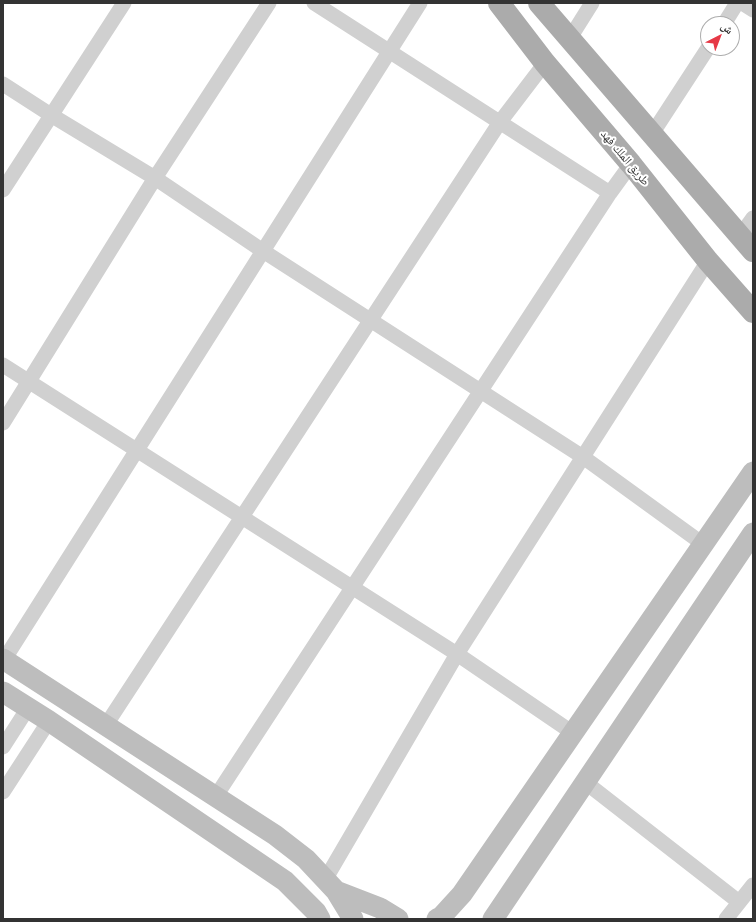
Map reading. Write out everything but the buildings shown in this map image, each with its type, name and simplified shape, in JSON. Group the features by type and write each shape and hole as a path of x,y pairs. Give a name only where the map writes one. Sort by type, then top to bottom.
{"main road":[{"name":"طريق الملك فهد","path":"499,3 545,63 631,164 708,261 753,312"},
{"path":"539,3 747,244"}],"street":[{"path":"3,190 124,3"},
{"path":"3,423 155,178 269,3"},
{"path":"314,3 610,193"},
{"path":"352,919 331,886 306,859 275,835 4,660 420,3"},
{"path":"570,38 592,3"},
{"path":"729,16 738,3"},
{"path":"742,3 753,10"},
{"path":"652,134 703,56"},
{"path":"106,725 500,122 545,63"},
{"path":"3,84 155,178 263,251 583,457 703,544"},
{"path":"216,796 610,193 631,164"},
{"path":"747,244 753,218"},
{"path":"331,886 457,654 708,261"},
{"path":"3,365 457,654 573,733"},
{"path":"437,919 441,917 462,894 753,472"},
{"path":"493,919 753,533"},
{"path":"3,692 49,721 285,881 316,912 320,919"},
{"path":"3,747 28,708"},
{"path":"3,792 49,721"},
{"path":"585,782 739,902"},
{"path":"726,919 753,885"},
{"path":"331,886 380,908 398,919"}]}
